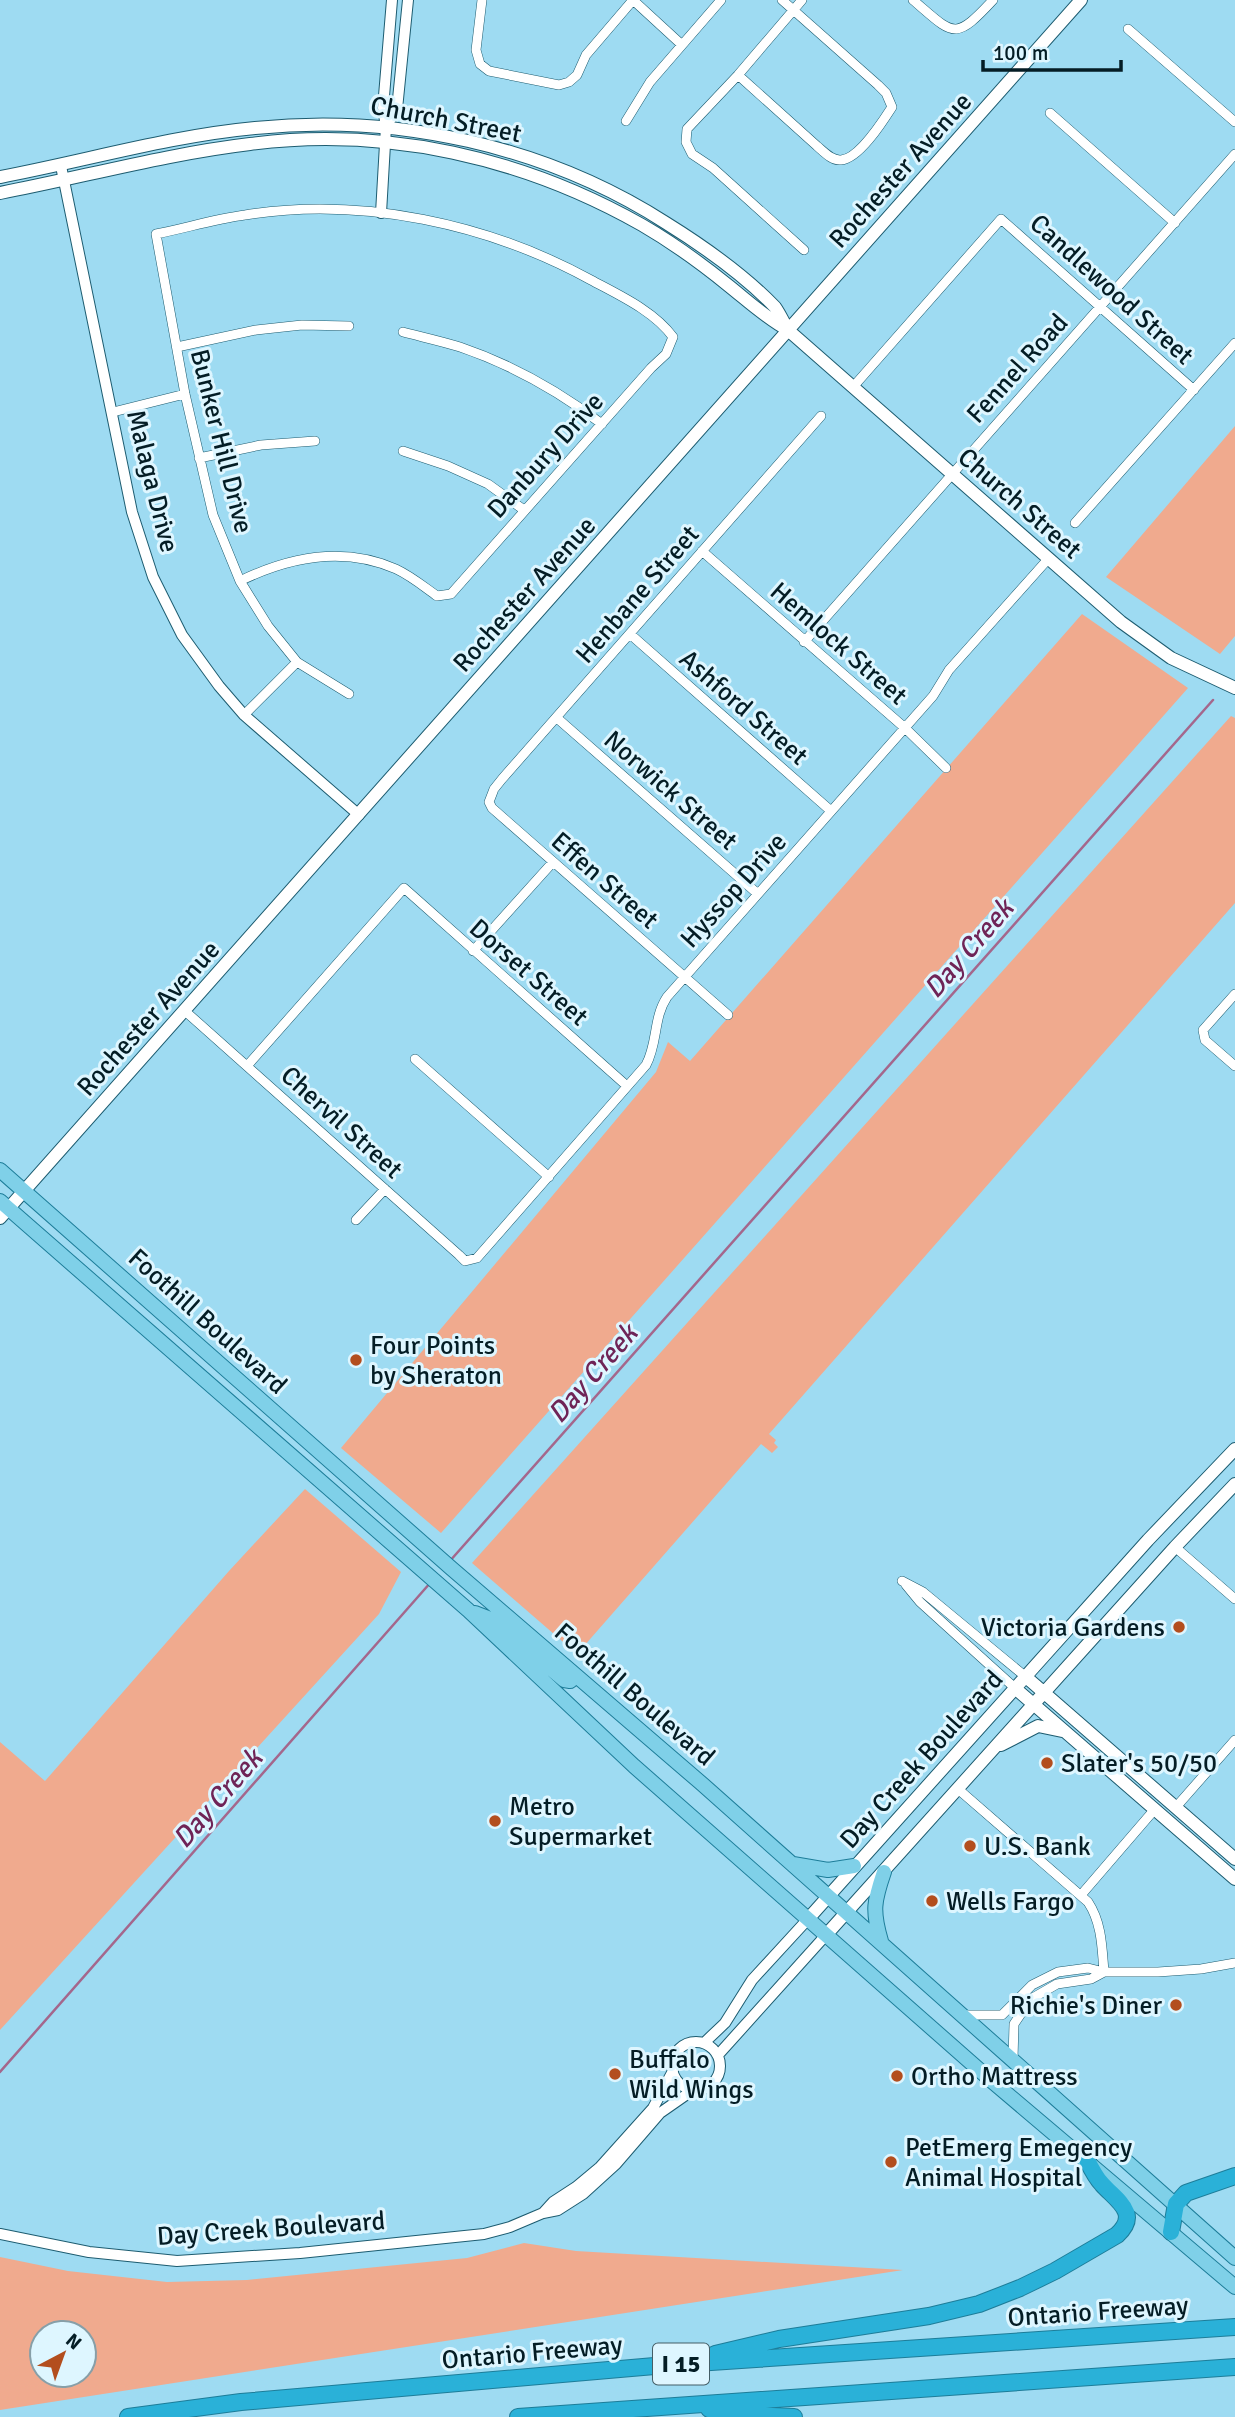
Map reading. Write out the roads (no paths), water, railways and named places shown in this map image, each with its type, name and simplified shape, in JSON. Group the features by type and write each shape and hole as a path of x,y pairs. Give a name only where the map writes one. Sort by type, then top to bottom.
{"highway":[{"path":"666,2365 779,2339 955,2311 1020,2288 1107,2241 1124,2227 1126,2215 1122,2202 1100,2183 1087,2160"},
{"path":"1171,2232 1176,2204 1186,2193 1235,2176"},
{"name":"Ontario Freeway","path":"128,2417 241,2402 666,2365 1235,2326"},
{"name":"I 15","path":"518,2417 1235,2367"},
{"path":"693,2405 726,2414 794,2417"}],"main road":[{"name":"Rochester Avenue","path":"3,1209 24,1191 185,1011 1081,0"},
{"name":"Church Street","path":"0,193 146,147 253,128 330,124 386,127 470,142 537,161 626,198 681,232 745,281 776,309 789,330"},
{"name":"Church Street","path":"0,177 63,172 251,143 310,140 385,142 429,148 495,163 575,191 645,226 707,268 768,319 789,330 1145,641 1202,674 1235,688"},
{"name":"Foothill Boulevard","path":"0,1170 447,1565 792,1863 1235,2258"},
{"name":"Foothill Boulevard","path":"3,1209 468,1610 634,1766 993,2082 1235,2287"},
{"name":"Day Creek Boulevard","path":"808,1919 1148,1540 1235,1449"},
{"name":"Day Creek Boulevard","path":"826,1935 1175,1547 1235,1484"},
{"path":"468,1610 494,1620 564,1680 570,1681 576,1676"},
{"path":"1026,1677 1235,1859"},
{"path":"1016,1689 1235,1879"},
{"path":"995,1749 1038,1726 1065,1732"},
{"path":"792,1863 828,1870 854,1866"},
{"path":"881,1943 876,1925 874,1899 884,1872"}],"street":[{"path":"381,213 386,127 383,108 392,0"},
{"path":"386,127 397,109 408,0"},
{"path":"482,0 477,50 480,64 489,71 559,85 569,82 577,75 586,55 633,0 682,45"},
{"path":"626,121 650,82 721,0"},
{"path":"738,75 829,156 841,160 852,157 861,148 878,129 892,107 886,93 878,85 782,0"},
{"path":"802,0 738,75 687,129 686,142 692,154 713,168 804,250"},
{"path":"913,0 940,24 955,30 965,28 993,0"},
{"path":"1128,29 1235,122"},
{"path":"1050,113 1175,223"},
{"name":"Fennel Road","path":"804,642 1235,154"},
{"name":"Malaga Drive","path":"63,172 132,512 153,577 182,635 214,680 244,715 359,815"},
{"name":"Bunker Hill Drive","path":"349,694 297,662 268,626 240,581 213,515 199,458 156,234 245,215 283,211 381,213"},
{"name":"Danbury Drive","path":"240,581 268,567 302,558 341,556 381,563 397,569 437,596 444,596 458,587 666,354 673,337 666,327 620,296 564,265 507,242 442,224 381,213"},
{"name":"Candlewood Street","path":"853,387 1002,219 1194,390"},
{"path":"177,347 256,330 302,325 349,326"},
{"path":"403,332 461,348 512,368 580,407 602,424"},
{"path":"1075,523 1235,343"},
{"path":"113,412 186,394"},
{"name":"Henbane Street","path":"489,802 494,789 821,416"},
{"path":"199,458 261,445 315,440"},
{"path":"404,451 448,466 488,484 524,510"},
{"name":"Hemlock Street","path":"702,551 905,728 946,768"},
{"name":"Hyssop Drive","path":"471,1261 481,1254 549,1177 651,1056 659,1011 667,997 905,728 939,688 949,670 1049,558"},
{"name":"Ashford Street","path":"630,634 831,811"},
{"path":"244,715 297,662"},
{"name":"Norwick Street","path":"557,718 758,894"},
{"name":"Effen Street","path":"489,802 492,808 728,1015"},
{"path":"473,951 553,862"},
{"name":"Dorset Street","path":"247,1066 404,888 627,1086"},
{"path":"1235,994 1203,1030 1205,1040 1235,1066"},
{"name":"Chervil Street","path":"185,1011 465,1261 471,1261"},
{"path":"415,1059 549,1177"},
{"path":"356,1220 385,1189"},
{"path":"1175,1547 1235,1599"},
{"path":"1016,1689 920,1602 902,1581 923,1592 1026,1677"},
{"path":"1176,1807 1235,1740"},
{"path":"958,1790 1081,1895 1096,1914 1104,1972"},
{"path":"1081,1895 1155,1809"},
{"name":"Day Creek Boulevard","path":"704,2043 725,2023 752,1980 808,1919"},
{"name":"Day Creek Boulevard","path":"718,2055 826,1935"},
{"path":"964,2015 1002,2015 1032,1985 1058,1972 1088,1968 1104,1972 1201,1969 1235,1963"},
{"path":"1013,2059 1014,2024 1031,1999 1057,1984 1091,1979 1104,1972"},
{"path":"691,2042 704,2043 718,2055 720,2071 717,2079 705,2089 692,2090 680,2084 673,2071 673,2060 680,2048 691,2042"},
{"name":"Day Creek Boulevard","path":"543,2213 552,2202 583,2182 609,2158 653,2108 673,2071"},
{"name":"Day Creek Boulevard","path":"0,2234 111,2255 177,2261 454,2238 509,2227 558,2210 596,2183 660,2113 692,2090"}],"waterway":[{"name":"Day Creek","path":"449,1562 1213,700"},
{"name":"Day Creek","path":"0,2072 431,1582"}],"place":[{"name":"Four Points by Sheraton","path":"356,1360"},
{"name":"Victoria Gardens","path":"1179,1627"},
{"name":"Slater's 50/50","path":"1047,1763"},
{"name":"Metro Supermarket","path":"495,1821"},
{"name":"U.S. Bank","path":"970,1846"},
{"name":"Wells Fargo","path":"932,1901"},
{"name":"Richie's Diner","path":"1176,2005"},
{"name":"Buffalo Wild Wings","path":"615,2074"},
{"name":"Ortho Mattress","path":"897,2076"},
{"name":"PetEmerg Emegency Animal Hospital","path":"891,2162"}]}
